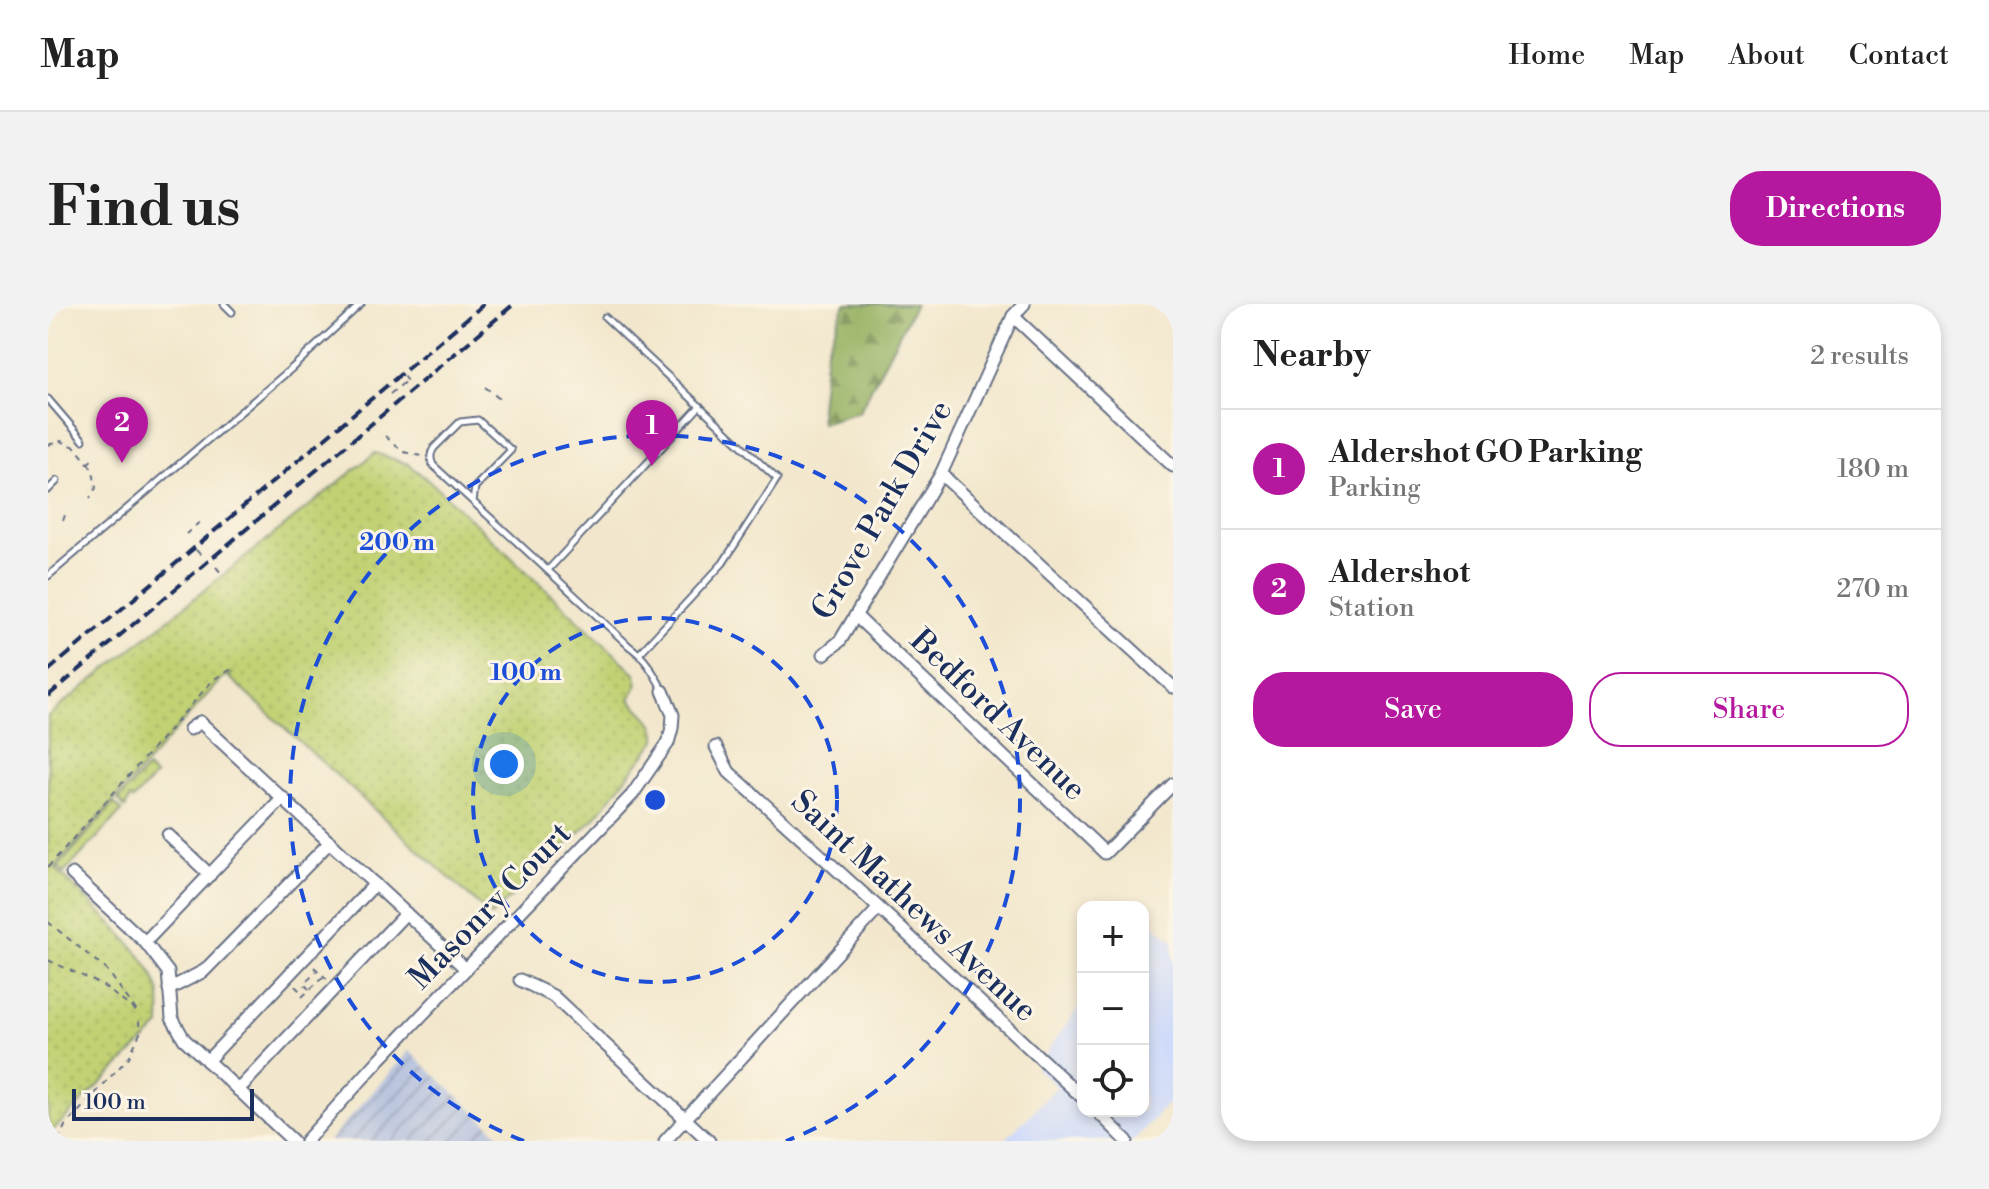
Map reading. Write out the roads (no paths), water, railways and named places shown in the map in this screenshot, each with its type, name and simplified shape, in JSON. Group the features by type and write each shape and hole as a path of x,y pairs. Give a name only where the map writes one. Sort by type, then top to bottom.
{"street":[{"name":"Grove Park Drive","path":"824,654 840,641 941,474 1013,316 1024,304"},
{"path":"1013,316 1173,466"},
{"path":"941,474 1173,687"},
{"name":"Bedford Avenue","path":"856,616 1105,853 1173,784"},
{"name":"Masonry Court","path":"306,1141 632,795 668,743 673,715 663,691"},
{"path":"190,729 200,722 466,969"},
{"name":"Saint Mathews Avenue","path":"716,747 729,772 1077,1092"},
{"path":"145,942 283,798"},
{"path":"168,835 210,875"},
{"path":"169,989 204,971 330,842"},
{"path":"72,874 145,942 168,972 172,1018 184,1039 293,1141"},
{"path":"207,1061 375,884"},
{"path":"665,1141 879,908"},
{"path":"238,1090 406,913"},
{"path":"520,980 553,996 709,1141"},
{"path":"1103,1117 1127,1141"}],"lane":[{"path":"224,304 232,312"},
{"path":"48,576 292,368 361,304"},
{"path":"605,317 777,479 723,563 640,653"},
{"path":"48,399 83,440"},
{"path":"548,570 700,406"},
{"path":"473,502 475,487 511,450 478,420 460,422 434,448 430,459 433,465 473,502 548,570 629,646 640,653 663,691"},
{"path":"48,490 57,481"}],"railway":[{"path":"48,671 484,304"},
{"path":"48,696 514,304"}],"place":[{"name":"Aldershot","path":"122,463"},
{"name":"Aldershot GO Parking","path":"652,466"}]}
